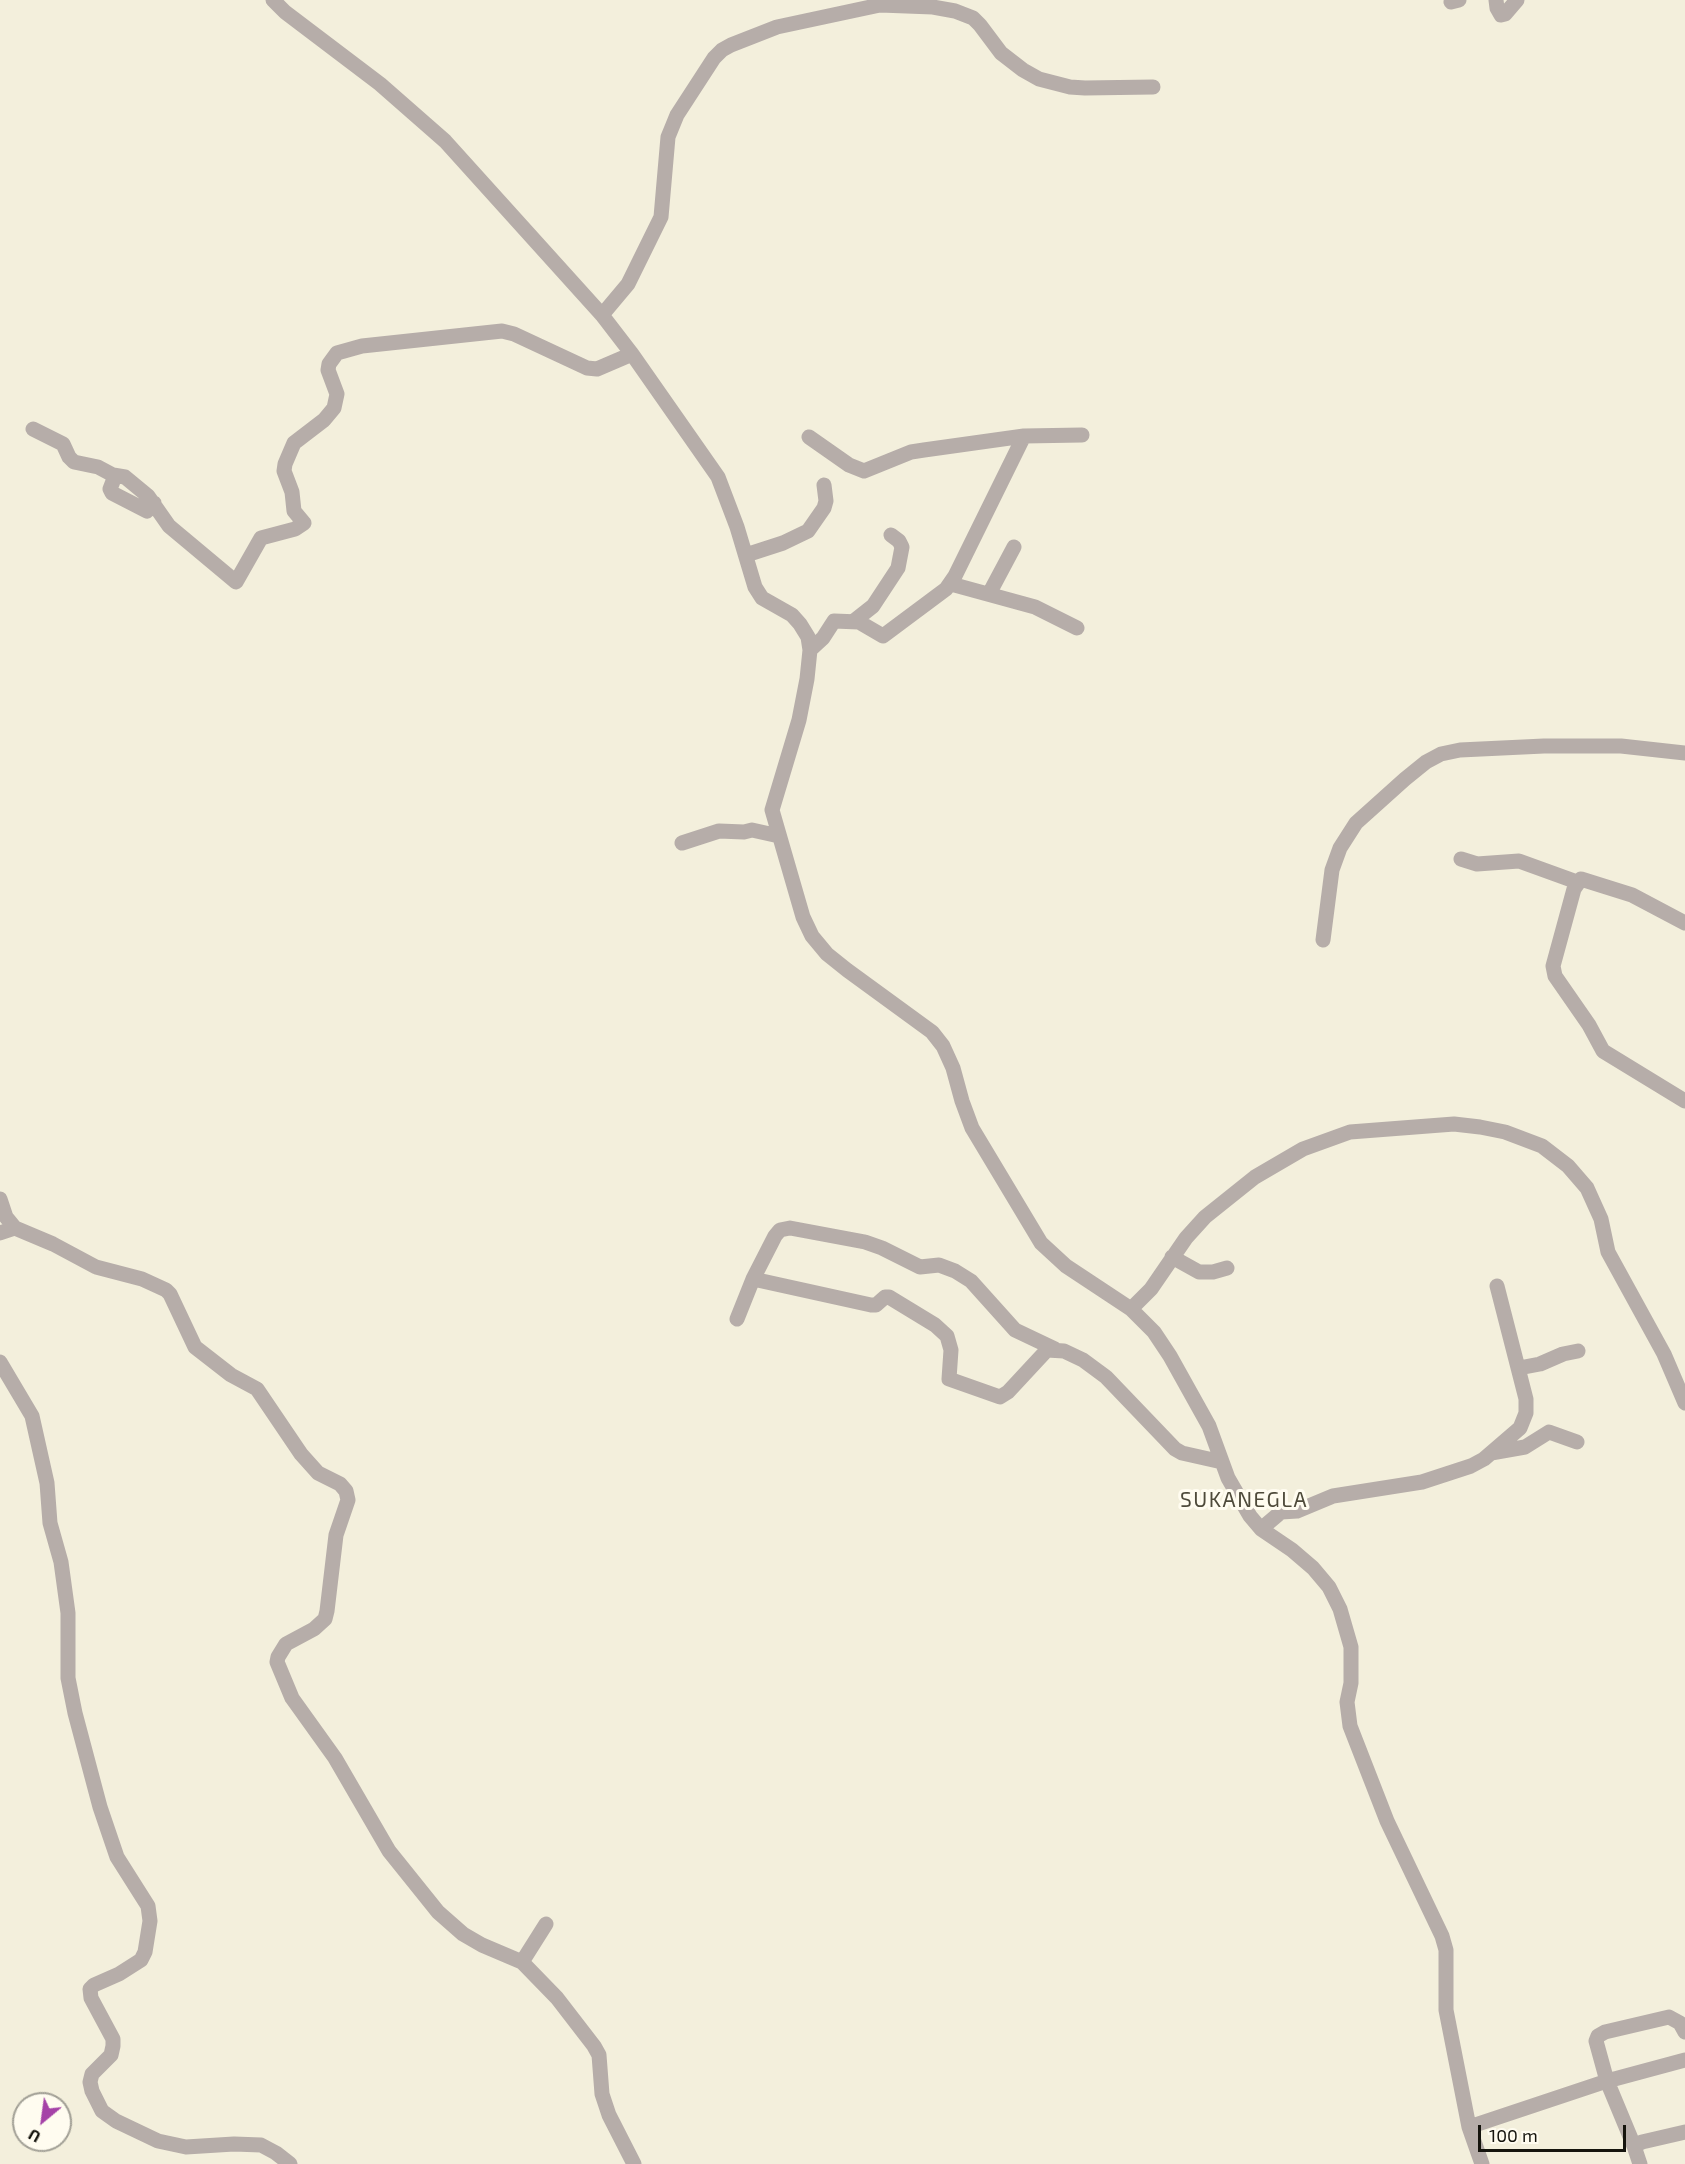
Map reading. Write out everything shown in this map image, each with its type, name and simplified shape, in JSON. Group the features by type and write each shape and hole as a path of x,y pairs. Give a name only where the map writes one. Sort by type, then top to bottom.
{"street":[{"path":"273,0 285,12 380,84 445,141 602,315 718,477 755,587 762,598 792,615 808,637 810,650 807,679 799,720 772,810 804,917 812,936 827,954 932,1032 943,1046 953,1068 972,1128 1041,1243 1066,1266 1131,1309 1154,1332 1209,1426 1222,1462 1250,1516 1261,1529 1292,1550 1313,1568 1329,1587 1340,1609 1351,1647 1351,1683 1347,1702 1350,1726 1387,1821 1438,1927 1446,1950 1446,2010 1468,2127 1482,2164"},
{"path":"1496,0 1501,15 1505,14 1517,0"},
{"path":"602,315 625,290 657,226 663,203 668,137 677,115 714,58 731,45 777,27 880,5 933,7 955,10 973,18 1001,53 1039,79 1084,88 1153,87"},
{"path":"33,429 63,444 71,460 98,467 115,476 125,477 154,503 169,526 188,540 219,570 237,582 261,538 295,529 304,523 294,511 285,464 294,442 324,420 334,408 337,394 328,370 329,364 337,353 362,346 502,331 514,334 587,368 597,369 632,354"},
{"path":"809,437 849,465 864,471 911,452 1024,436 1082,435"},
{"path":"810,650 833,622 854,621 882,636 951,584 1024,436"},
{"path":"746,555 783,543 808,531 824,508 826,501 824,485"},
{"path":"854,621 873,606 898,568 902,547 899,541 891,535"},
{"path":"989,594 1014,547"},
{"path":"951,584 1035,607 1077,628"},
{"path":"1323,940 1332,870 1340,848 1356,823 1405,779 1426,762 1441,754 1460,750 1544,746 1621,746 1685,753"},
{"path":"682,843 720,831 752,830 779,836"},
{"path":"1461,859 1477,864 1519,861 1577,882"},
{"path":"1685,923 1632,895 1581,879 1577,882 1553,961 1555,976 1589,1025 1603,1051 1685,1101"},
{"path":"1131,1309 1151,1289 1185,1238 1205,1217 1255,1177 1316,1143 1350,1132 1454,1124 1505,1132 1542,1146 1568,1166 1587,1188 1600,1219 1608,1252 1664,1354 1685,1403"},
{"path":"0,1199 6,1217 15,1228 96,1267 142,1279 166,1290 195,1347 231,1375 257,1389 301,1454 318,1473 340,1484 346,1491 348,1500 336,1535 325,1618 314,1629 282,1647 277,1662 292,1698 335,1758 389,1851 438,1912 463,1934 522,1962 557,1998 594,2046 599,2055 602,2094 609,2115 634,2164"},
{"path":"0,1233 15,1228"},
{"path":"737,1319 753,1279 775,1236 783,1229 790,1228 855,1239 882,1248 920,1267 939,1265 964,1276 1015,1330 1073,1355 1095,1368 1175,1449 1182,1453 1222,1462"},
{"path":"1172,1257 1199,1272 1213,1272 1227,1268"},
{"path":"753,1279 871,1305 876,1305 885,1297 890,1297 935,1325 947,1336 951,1350 949,1378 1000,1397 1008,1392 1047,1350 1055,1349"},
{"path":"1261,1529 1284,1511 1297,1512 1339,1494 1422,1482 1471,1466 1491,1453 1520,1428 1526,1413 1526,1399 1497,1286"},
{"path":"1519,1368 1540,1364 1563,1354 1578,1351"},
{"path":"0,1362 32,1416 47,1483 50,1523 62,1562 68,1613 68,1678 100,1807 117,1857 148,1906 150,1921 146,1952 141,1960 90,1989 91,1998 113,2039 111,2055 92,2074 90,2082 92,2091 102,2111 116,2121 158,2141 186,2147 261,2145 290,2164"},
{"path":"1491,1453 1525,1447 1549,1432 1577,1442"},
{"path":"522,1962 546,1924"},
{"path":"1640,2164 1607,2081 1596,2043 1597,2037 1601,2034 1670,2017 1680,2023 1685,2032"},
{"path":"1468,2127 1607,2081 1685,2060"},
{"path":"1634,2146 1685,2132"}],"district":[{"name":"SUKANEGLA","path":"1244,1500"}]}
